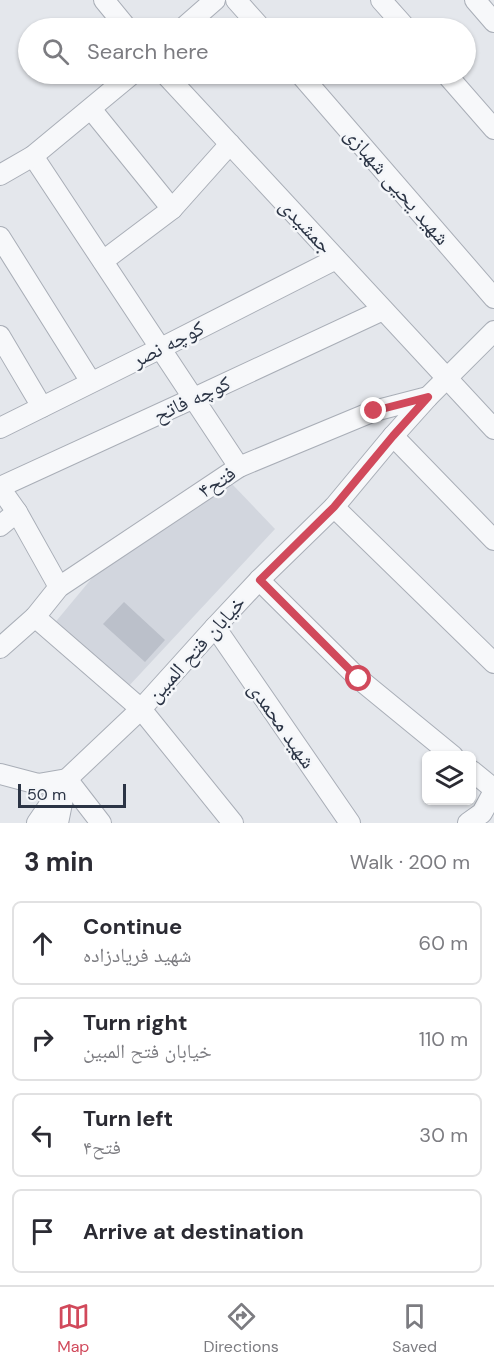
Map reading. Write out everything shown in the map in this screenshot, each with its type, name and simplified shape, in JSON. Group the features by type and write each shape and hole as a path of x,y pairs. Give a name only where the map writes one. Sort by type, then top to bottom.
{"street":[{"path":"104,0 119,18"},
{"path":"194,18 215,0"},
{"path":"236,0 252,18"},
{"path":"381,0 397,18"},
{"path":"475,0 494,22"},
{"path":"0,175 33,156 120,84"},
{"name":"جمشیدی","path":"174,84 494,429"},
{"name":"شهید یحیی شهبازی","path":"309,84 494,298"},
{"path":"455,84 494,129"},
{"path":"91,109 172,209"},
{"path":"103,261 172,209 230,144"},
{"path":"33,156 239,467"},
{"path":"0,237 91,382"},
{"name":"کوچه نصر","path":"0,428 336,259"},
{"name":"کوچه فاتح","path":"0,487 383,310"},
{"name":"خیابان فتح المبین","path":"37,823 67,779 141,710 215,627 334,507 428,397 494,330"},
{"path":"0,336 42,407"},
{"name":"فتح۴","path":"0,648 35,617 59,587 239,467 374,411 428,397"},
{"path":"393,436 494,540"},
{"path":"0,487 17,512 59,587"},
{"path":"334,507 494,663"},
{"path":"0,526 17,512"},
{"path":"260,580 359,679 447,751"},
{"path":"35,617 141,710 233,823"},
{"name":"شهید محمدی","path":"215,627 350,823"},
{"path":"0,774 38,784 67,779"},
{"path":"468,823 482,813 494,790 476,775"},
{"path":"58,823 67,779"},
{"path":"67,779 101,823"}],"shaded area":[{"path":"232,484 275,529 127,688 53,625 102,566 143,538"}],"building":[{"path":"124,602 165,640 145,662 103,624"}],"route":[{"path":"359,679 260,580 334,507 428,397 374,411"}]}
